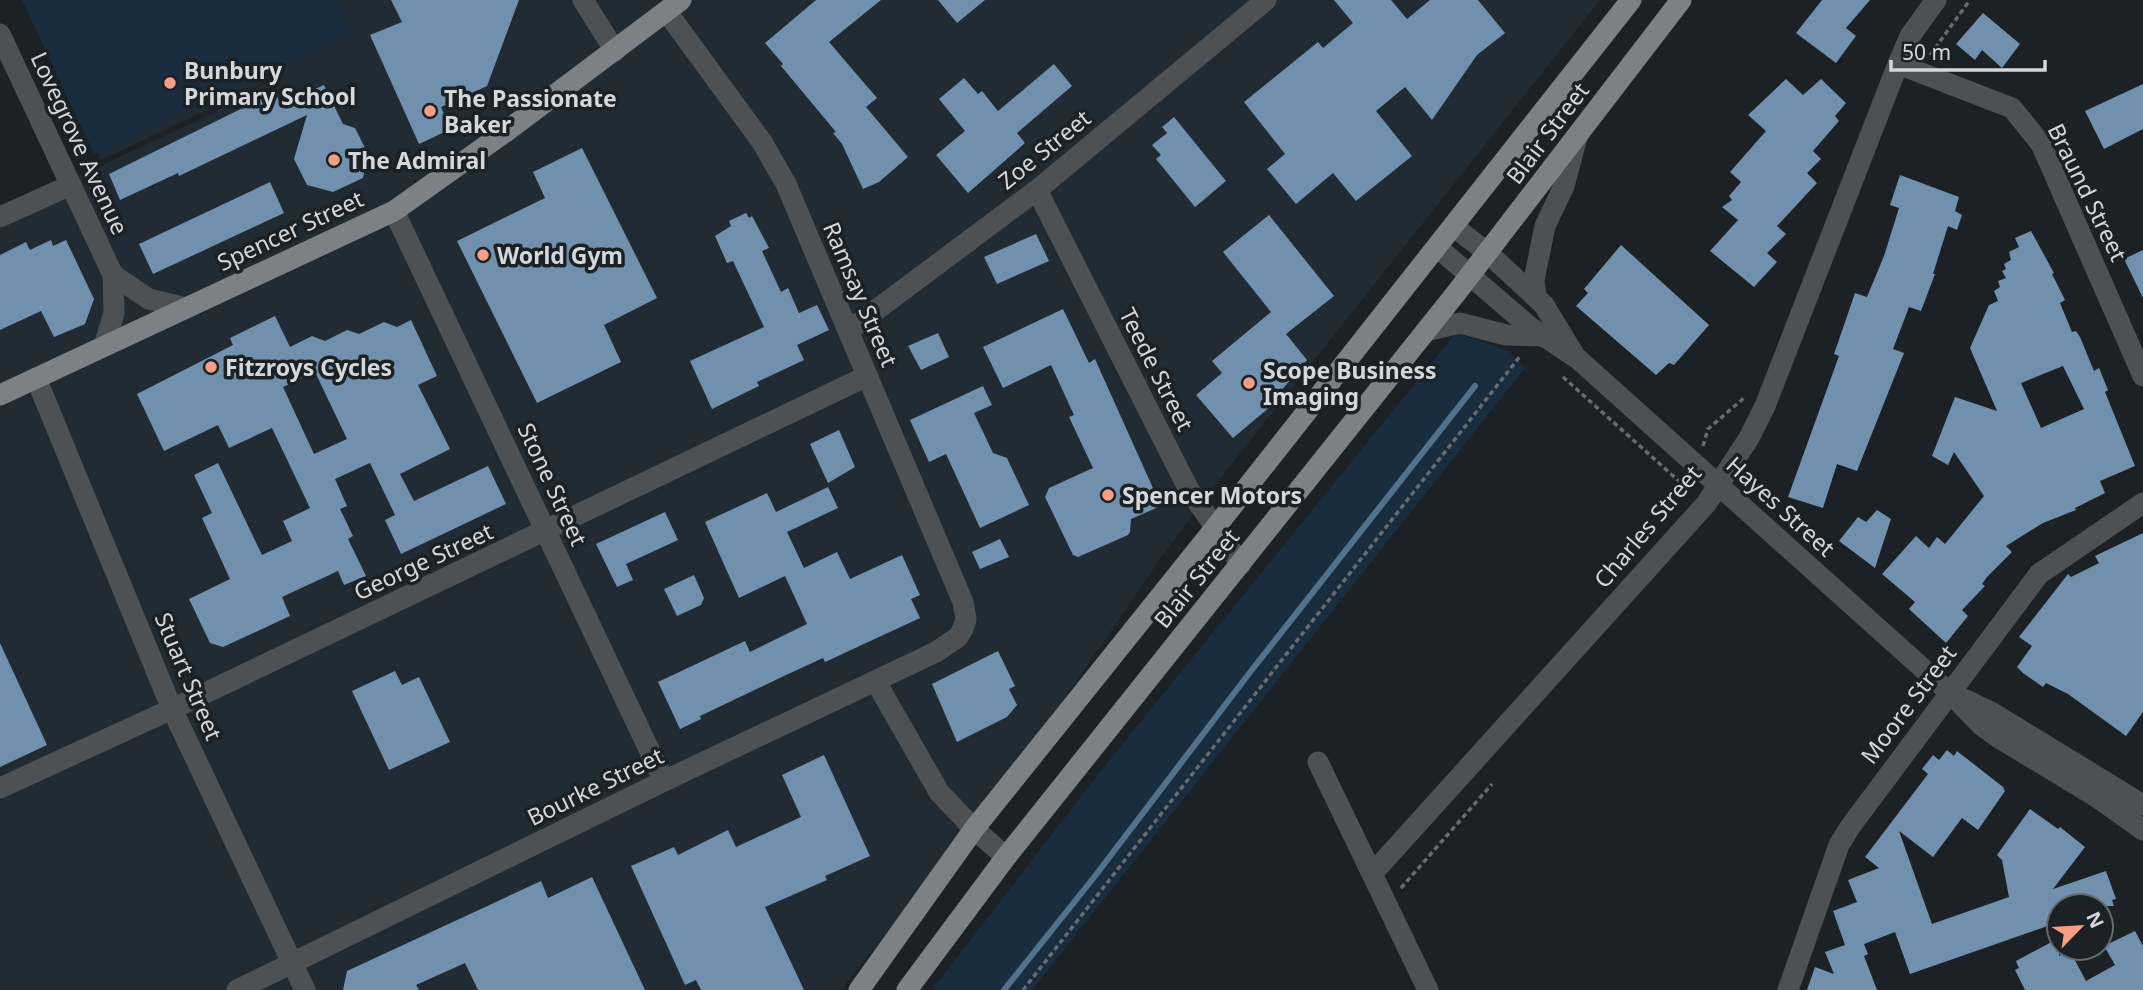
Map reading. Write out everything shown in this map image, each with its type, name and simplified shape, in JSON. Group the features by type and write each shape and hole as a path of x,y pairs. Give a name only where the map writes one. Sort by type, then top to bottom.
{"main road":[{"name":"Blair Street","path":"859,990 974,830 1631,0"},
{"name":"Blair Street","path":"907,990 1006,857 1488,253 1681,0"},
{"name":"Spencer Street","path":"0,395 394,211 674,6"}],"street":[{"path":"583,0 615,51"},
{"name":"Zoe Street","path":"848,331 1037,190 1266,0"},
{"name":"Charles Street","path":"1372,874 1706,504 1749,438 1765,406 1898,64 1910,36 1936,0"},
{"name":"Ramsay Street","path":"674,6 776,164 963,601 966,620"},
{"name":"Lovegrove Avenue","path":"0,34 113,275 114,313 104,346"},
{"name":"Braund Street","path":"1898,64 2012,108 2041,144 2143,376"},
{"path":"1536,298 1534,280 1545,226 1564,186 1577,137"},
{"path":"0,217 71,186"},
{"name":"Teede Street","path":"1037,190 1189,491 1241,564"},
{"name":"Stone Street","path":"394,211 664,781"},
{"name":"Hayes Street","path":"1453,226 1488,253 1544,304 1578,359"},
{"name":"Hayes Street","path":"1437,247 1543,336 1578,359 1949,692 1981,725 2095,796 2143,830"},
{"path":"113,275 149,299 186,308"},
{"path":"1426,331 1460,323 1506,335 1543,336"},
{"name":"George Street","path":"0,788 547,531 867,376"},
{"name":"Stuart Street","path":"36,378 172,709 305,990"},
{"name":"Moore Street","path":"1788,990 1844,836 2039,573 2143,503"},
{"name":"Bourke Street","path":"237,990 664,781 876,682 950,643 958,637 966,620"},
{"path":"876,682 935,785 974,830 1006,857"},
{"name":"Hayes Street","path":"1949,692 1991,712 2143,805"},
{"path":"1318,762 1428,990"}],"path":[{"path":"1919,72 1941,36 1970,0"},
{"path":"1023,990 1522,353"},
{"path":"1563,376 1690,492 1708,429 1743,401 1748,389"},
{"path":"1387,905 1492,784"}],"shaded area":[{"name":"Bunbury Primary School","path":"22,0 336,0 352,34 94,154"},
{"path":"37,0 1600,0 1226,471 1165,552 1014,773 841,990 0,990 0,213 205,117 277,77 101,160"},
{"path":"1456,333 1509,351 1525,368 1032,990 932,990 1099,773"}],"building":[{"path":"391,0 519,0 487,86 441,107 451,129 419,144 370,35 402,22"},
{"path":"816,0 881,0 829,42 877,98 866,107 908,157 879,182 863,189 842,144 833,133 836,132 765,43"},
{"path":"938,0 985,0 957,23"},
{"path":"1334,0 1391,0 1407,19 1430,0 1478,0 1505,33 1477,55 1432,120 1405,87 1376,111 1412,156 1356,201 1333,173 1296,204 1267,169 1285,154 1244,102 1318,42 1323,48 1353,23"},
{"path":"1822,0 1870,0 1846,28 1856,36 1836,63 1796,33"},
{"path":"1983,13 2020,44 2002,68 1982,50 1975,60 1956,44"},
{"path":"1054,64 1072,86 1017,133 1025,143 968,193 936,155 965,131 939,99 964,78 978,94 982,91 998,111"},
{"path":"1786,79 1803,95 1821,79 1846,103 1835,116 1839,121 1813,151 1821,159 1807,173 1817,183 1777,226 1786,234 1767,253 1777,262 1754,287 1710,251 1738,220 1722,207 1732,200 1729,196 1741,182 1730,172 1766,131 1748,115"},
{"path":"2143,84 2143,129 2104,149 2085,111"},
{"path":"324,85 343,124 355,128 368,154 363,178 333,192 307,185 294,159 307,115 179,176 178,173 120,200 109,174 275,92 281,105"},
{"path":"1174,117 1226,181 1195,207 1156,159 1161,155 1152,145 1167,133 1162,127"},
{"path":"582,148 657,298 604,325 621,362 537,403 457,241 545,198 533,172"},
{"path":"1900,175 1959,197 1955,211 1962,215 1957,230 1948,226 1935,274 1921,311 1909,307 1893,349 1904,353 1857,471 1837,464 1823,508 1788,497 1839,356 1834,354 1855,293 1867,297 1884,256 1899,208 1890,205"},
{"path":"270,182 284,213 153,274 139,244"},
{"path":"746,213 749,218 752,216 769,248 762,251 781,292 788,288 799,313 817,305 829,330 797,345 804,360 757,382 759,386 712,409 690,361 764,327 733,261 727,263 715,236 731,226 729,221"},
{"path":"1269,215 1334,296 1286,334 1307,360 1275,398 1277,401 1233,438 1196,395 1222,373 1212,361 1271,312 1223,252"},
{"path":"2031,231 2054,273 2052,274 2065,300 2060,303 2072,332 2076,331 2080,337 2094,371 2099,368 2108,390 2105,392 2135,466 2100,481 2105,493 2075,508 2076,510 2043,523 2006,546 2012,552 1987,577 1982,584 1985,586 1962,610 1968,616 1946,643 1909,609 1915,602 1882,574 1916,536 1929,548 1937,537 1945,544 1984,496 1954,452 1948,465 1932,456 1955,397 1997,411 1970,348 1989,305 1998,301 1994,291 2000,287 1998,281 2006,278 2002,271 2006,269 2004,264 2011,260 2009,252 2019,247 2015,238","holes":["2063,366 2084,409 2041,428 2021,383"]},
{"path":"1036,234 1049,261 997,284 984,257"},
{"path":"51,240 53,246 66,240 94,299 85,324 54,337 41,311 0,330 0,255 26,242 30,250"},
{"path":"1621,245 1709,325 1674,365 1669,363 1656,375 1576,306 1588,293 1584,289"},
{"path":"2143,250 2143,298 2124,259"},
{"path":"1063,309 1089,363 1095,359 1161,506 1131,519 1128,535 1078,557 1073,555 1045,497 1049,488 1093,468 1069,417 1074,415 1051,365 1003,388 983,347"},
{"path":"275,316 290,347 312,336 325,341 347,330 359,334 384,322 397,327 411,320 437,376 418,385 450,449 400,474 414,501 488,466 506,504 401,554 385,520 395,515 370,463 335,479 347,506 340,509 353,536 348,539 366,576 344,585 338,571 282,597 290,616 223,647 210,643 189,599 230,579 202,518 212,513 194,475 218,463 262,555 292,541 283,521 310,508 272,428 229,448 218,425 164,451 137,394 233,345 230,338","holes":["315,372 347,439 314,454 283,387"]},
{"path":"938,333 949,357 921,370 908,346"},
{"path":"983,386 992,405 974,413 993,453 1007,458 1029,505 980,528 946,454 929,462 910,420"},
{"path":"839,430 855,467 828,483 810,444"},
{"path":"828,487 838,508 787,532 804,568 837,552 850,579 902,555 920,595 911,599 920,618 825,662 823,658 786,675 700,716 701,719 680,729 658,682 745,641 750,652 807,624 785,576 739,598 705,522 767,493 776,512"},
{"path":"1877,510 1891,519 1875,568 1839,541 1858,517 1866,522"},
{"path":"665,512 678,540 626,564 633,580 617,587 596,544"},
{"path":"2143,533 2143,712 2126,736 2068,694 2046,683 2043,687 2023,673 2017,667 2032,646 2019,637 2068,574 2071,577 2099,563 2095,556"},
{"path":"1000,539 1009,557 980,569 972,552"},
{"path":"694,575 704,598 701,605 677,616 664,589"},
{"path":"0,643 47,745 0,767"},
{"path":"998,651 1015,686 1009,689 1017,705 1007,717 957,742 932,684"},
{"path":"395,671 402,685 419,677 450,742 389,770 352,691"},
{"path":"1947,750 1954,756 1957,751 2005,791 1978,830 1962,818 1933,857 1899,831 1932,924 2009,897 2002,860 1997,855 2030,809 2058,829 2060,827 2085,847 2053,889 2106,871 2114,892 2045,892 2045,927 1910,974 1895,932 1864,944 1868,954 1864,956 1877,990 1807,990 1815,967 1834,974 1825,952 1845,945 1833,911 1857,902 1848,880 1879,868 1865,857 1928,774 1922,769 1933,755 1939,760"},
{"path":"824,755 870,856 825,876 827,880 765,907 804,990 701,990 696,980 685,985 631,866 674,847 678,855 728,830 736,847 801,817 782,775"},
{"path":"592,877 645,990 478,990 465,963 416,985 419,990 343,990 347,971 541,881 548,898"},
{"path":"2135,931 2143,946 2143,990 2025,990 2015,970 2019,968 2016,961 2045,945 2045,962 2076,962 2086,981 2115,965 2115,941"}],"waterway":[{"path":"1004,990 1475,386"}],"place":[{"name":"Bunbury Primary School","path":"170,83"},
{"name":"The Passionate Baker","path":"430,111"},
{"name":"The Admiral","path":"334,160"},
{"name":"World Gym","path":"483,255"},
{"name":"Fitzroys Cycles","path":"211,367"},
{"name":"Scope Business Imaging","path":"1249,383"},
{"name":"Spencer Motors","path":"1108,495"}]}
